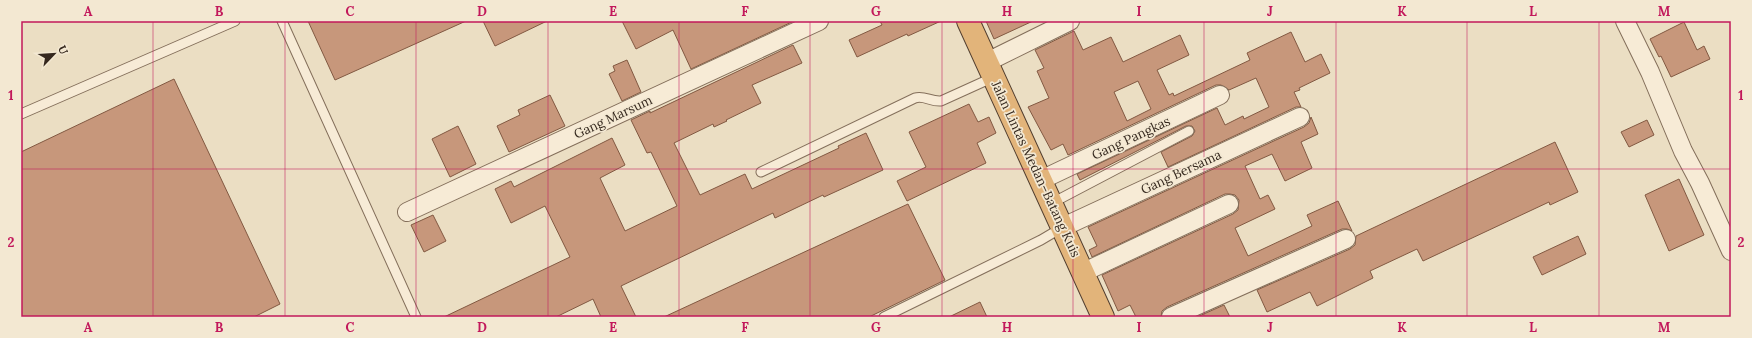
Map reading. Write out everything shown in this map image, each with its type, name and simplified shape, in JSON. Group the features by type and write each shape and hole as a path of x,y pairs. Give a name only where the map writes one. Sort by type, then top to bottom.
{"highway":[{"name":"Jalan Lintas Medan–Batang Kuis","path":"968,21 1084,272 1103,317"}],"street":[{"name":"Gang Marsum","path":"407,212 819,21"},
{"path":"991,70 1070,21"},
{"path":"1625,21 1650,72 1683,151 1700,183 1731,250"},
{"name":"Gang Pangkas","path":"1041,180 1220,95"},
{"name":"Gang Bersama","path":"1063,227 1300,117"},
{"path":"1084,272 1229,204"},
{"path":"1171,317 1346,239"}],"lane":[{"path":"21,114 235,21"},
{"path":"282,21 416,317"},
{"path":"761,172 915,98 923,97 935,102 941,101 991,70"},
{"path":"1052,203 1189,131"},
{"path":"884,317 1041,240 1063,227"}],"building":[{"path":"308,21 466,21 335,80"},
{"path":"483,21 547,21 495,46"},
{"path":"622,21 794,21 691,69 673,30 636,49"},
{"path":"880,21 941,21 908,36 907,34 857,57 849,40 882,25"},
{"path":"986,21 1033,21 994,39"},
{"path":"1684,22 1697,50 1704,46 1710,59 1671,77 1661,56 1659,57 1650,39"},
{"path":"1074,31 1083,50 1111,37 1123,62 1180,35 1189,55 1157,70 1169,95 1173,93 1174,96 1250,60 1247,53 1291,32 1305,62 1321,54 1330,73 1299,88 1300,90 1294,92 1301,107 1296,107 1168,167 1161,152 1192,136 1195,131 1192,126 1186,126 1080,180 1077,174 1217,108 1225,125 1243,116 1244,119 1269,107 1256,78 1229,90 1221,85 1216,85 1068,155 1063,144 1051,150 1028,107 1049,98 1037,71 1044,68 1035,50","holes":["1138,81 1151,109 1127,121 1114,92"]},
{"path":"793,45 802,63 752,85 761,103 714,127 713,124 674,143 700,195 745,174 752,189 839,148 838,146 866,133 883,170 824,197 823,195 775,218 773,213 621,286 636,317 601,317 593,299 556,317 444,317 570,257 545,206 511,223 495,189 511,181 514,187 612,138 625,165 600,178 625,231 677,206 651,152 647,153 631,120 650,111 650,113"},
{"path":"627,60 641,92 622,101 609,74 615,71 613,66"},
{"path":"174,79 280,304 254,317 21,317 21,152"},
{"path":"550,95 565,126 509,152 497,126 520,115 518,110"},
{"path":"969,104 978,122 989,117 996,133 977,143 986,163 907,201 897,181 926,167 909,132"},
{"path":"1311,117 1318,134 1301,142 1312,168 1285,181 1272,154 1245,166 1260,199 1268,195 1275,209 1235,228 1248,256 1312,226 1307,215 1338,201 1352,231 1342,229 1167,307 1162,311 1161,317 1136,317 1130,305 1118,311 1102,275 1233,214 1238,210 1239,200 1235,195 1225,194 1092,257 1089,250 1097,246 1088,227 1304,127 1309,123"},
{"path":"1647,120 1654,135 1629,147 1621,132"},
{"path":"458,126 476,164 450,177 432,139"},
{"path":"1555,142 1578,192 1550,205 1549,202 1423,261 1417,249 1370,271 1373,278 1317,306 1310,292 1267,312 1257,290 1350,249 1355,245 1356,236"},
{"path":"1679,179 1704,235 1669,251 1645,195"},
{"path":"908,204 945,280 869,317 664,317"},
{"path":"433,215 446,241 424,252 411,225"},
{"path":"1578,236 1586,254 1542,275 1533,257"},
{"path":"980,302 987,317 949,317"},
{"path":"1224,305 1230,317 1197,317"}]}
